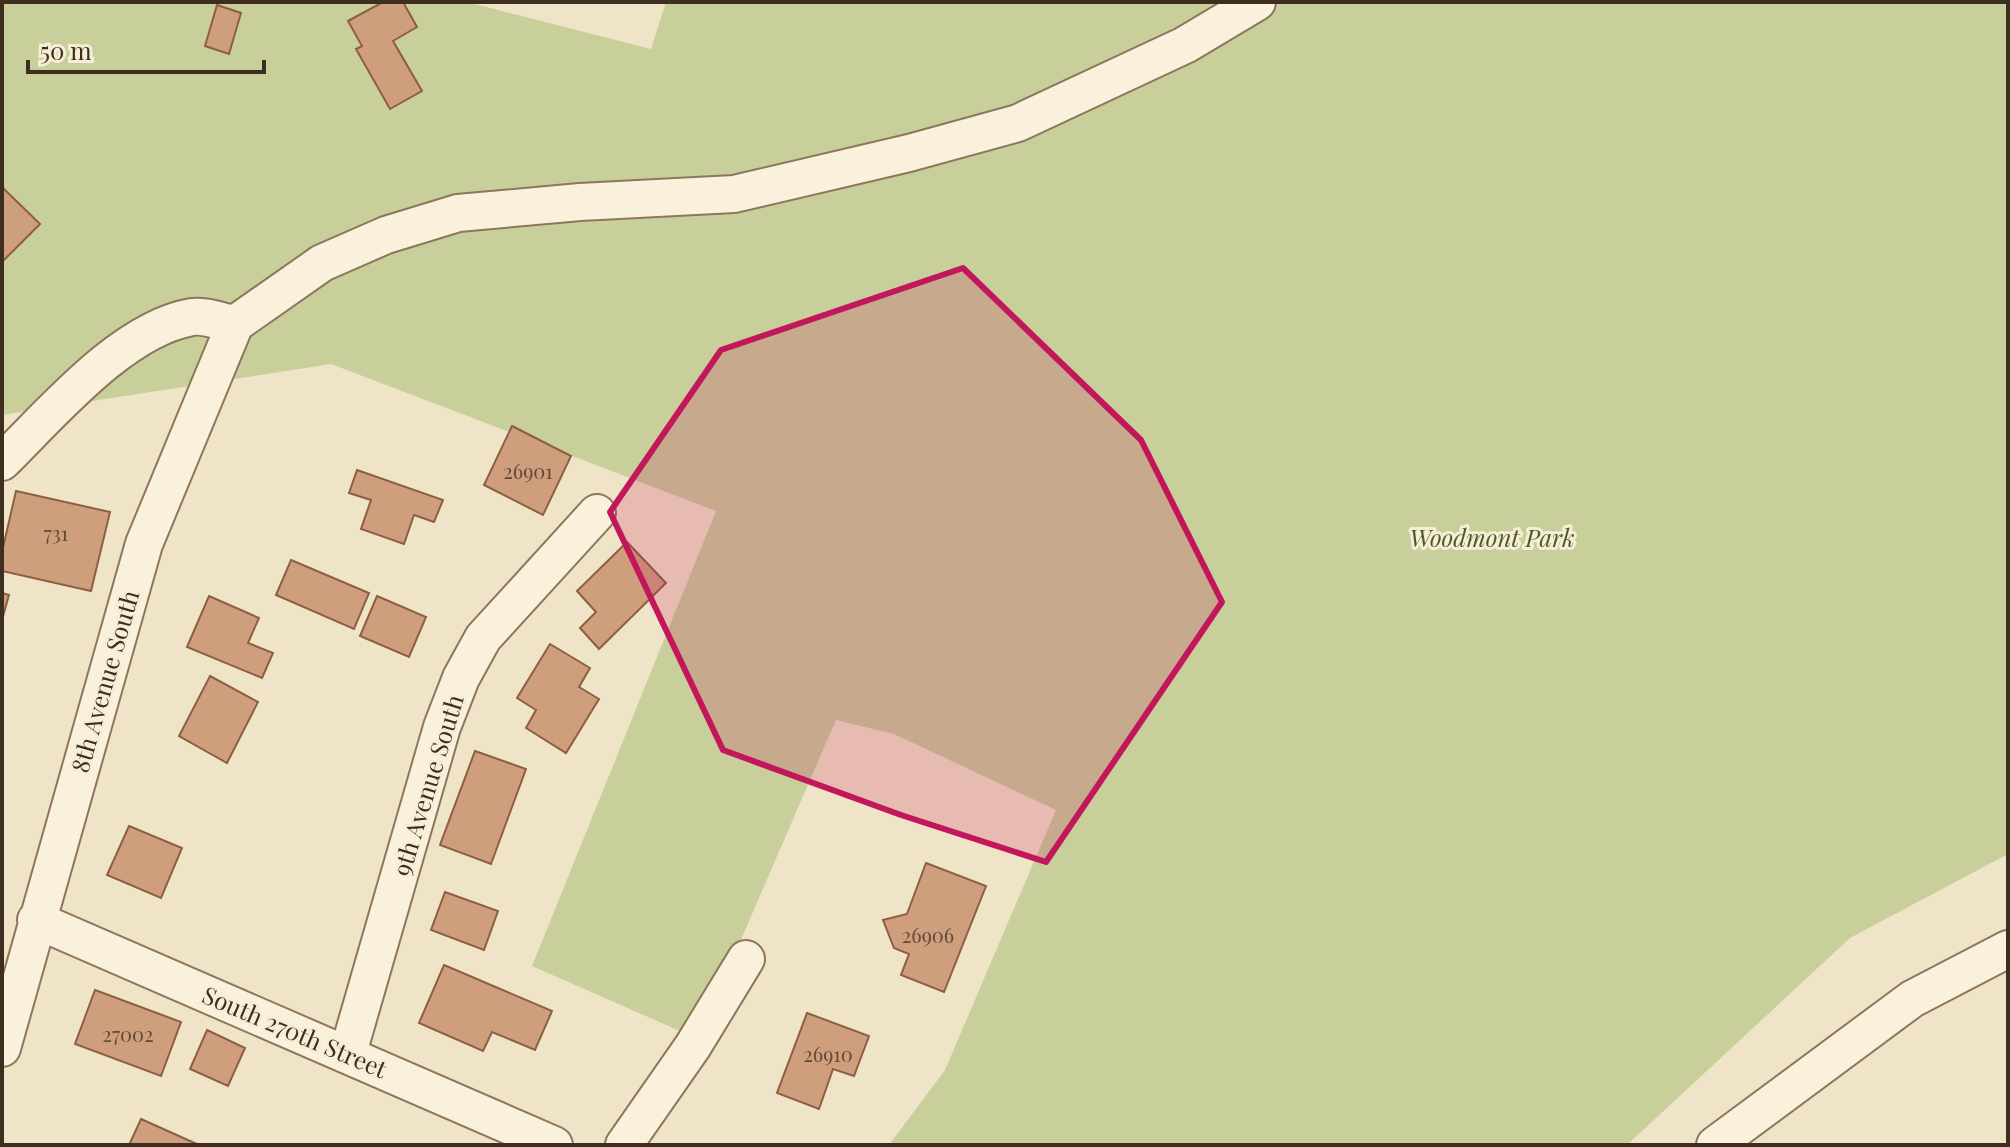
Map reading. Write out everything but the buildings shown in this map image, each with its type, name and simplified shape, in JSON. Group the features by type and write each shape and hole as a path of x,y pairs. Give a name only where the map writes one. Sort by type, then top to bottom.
{"street":[{"path":"2,462 68,397 139,338 194,316 235,324 322,263 386,235 458,213 580,202 734,194 909,153 1018,123 1185,45 1257,2"},
{"name":"8th Avenue South","path":"2,1048 144,544 235,324"},
{"name":"9th Avenue South","path":"348,1053 442,727 461,678 483,638 597,513"},
{"name":"South 270th Street","path":"36,920 554,1145"},
{"path":"1715,1145 1912,999 2008,949"},
{"path":"624,1145 693,1046 746,959"}],"highlighted area":[{"path":"963,268 1141,440 1222,602 1046,862 901,815 723,750 610,512 721,350"}],"green space":[{"name":"Woodmont Park","path":"2,2 467,2 651,49 666,2 2008,2 2008,854 1850,938 1627,1145 889,1145 945,1070 1056,810 894,734 836,720 698,1039 532,966 716,511 331,364 2,415"}]}
